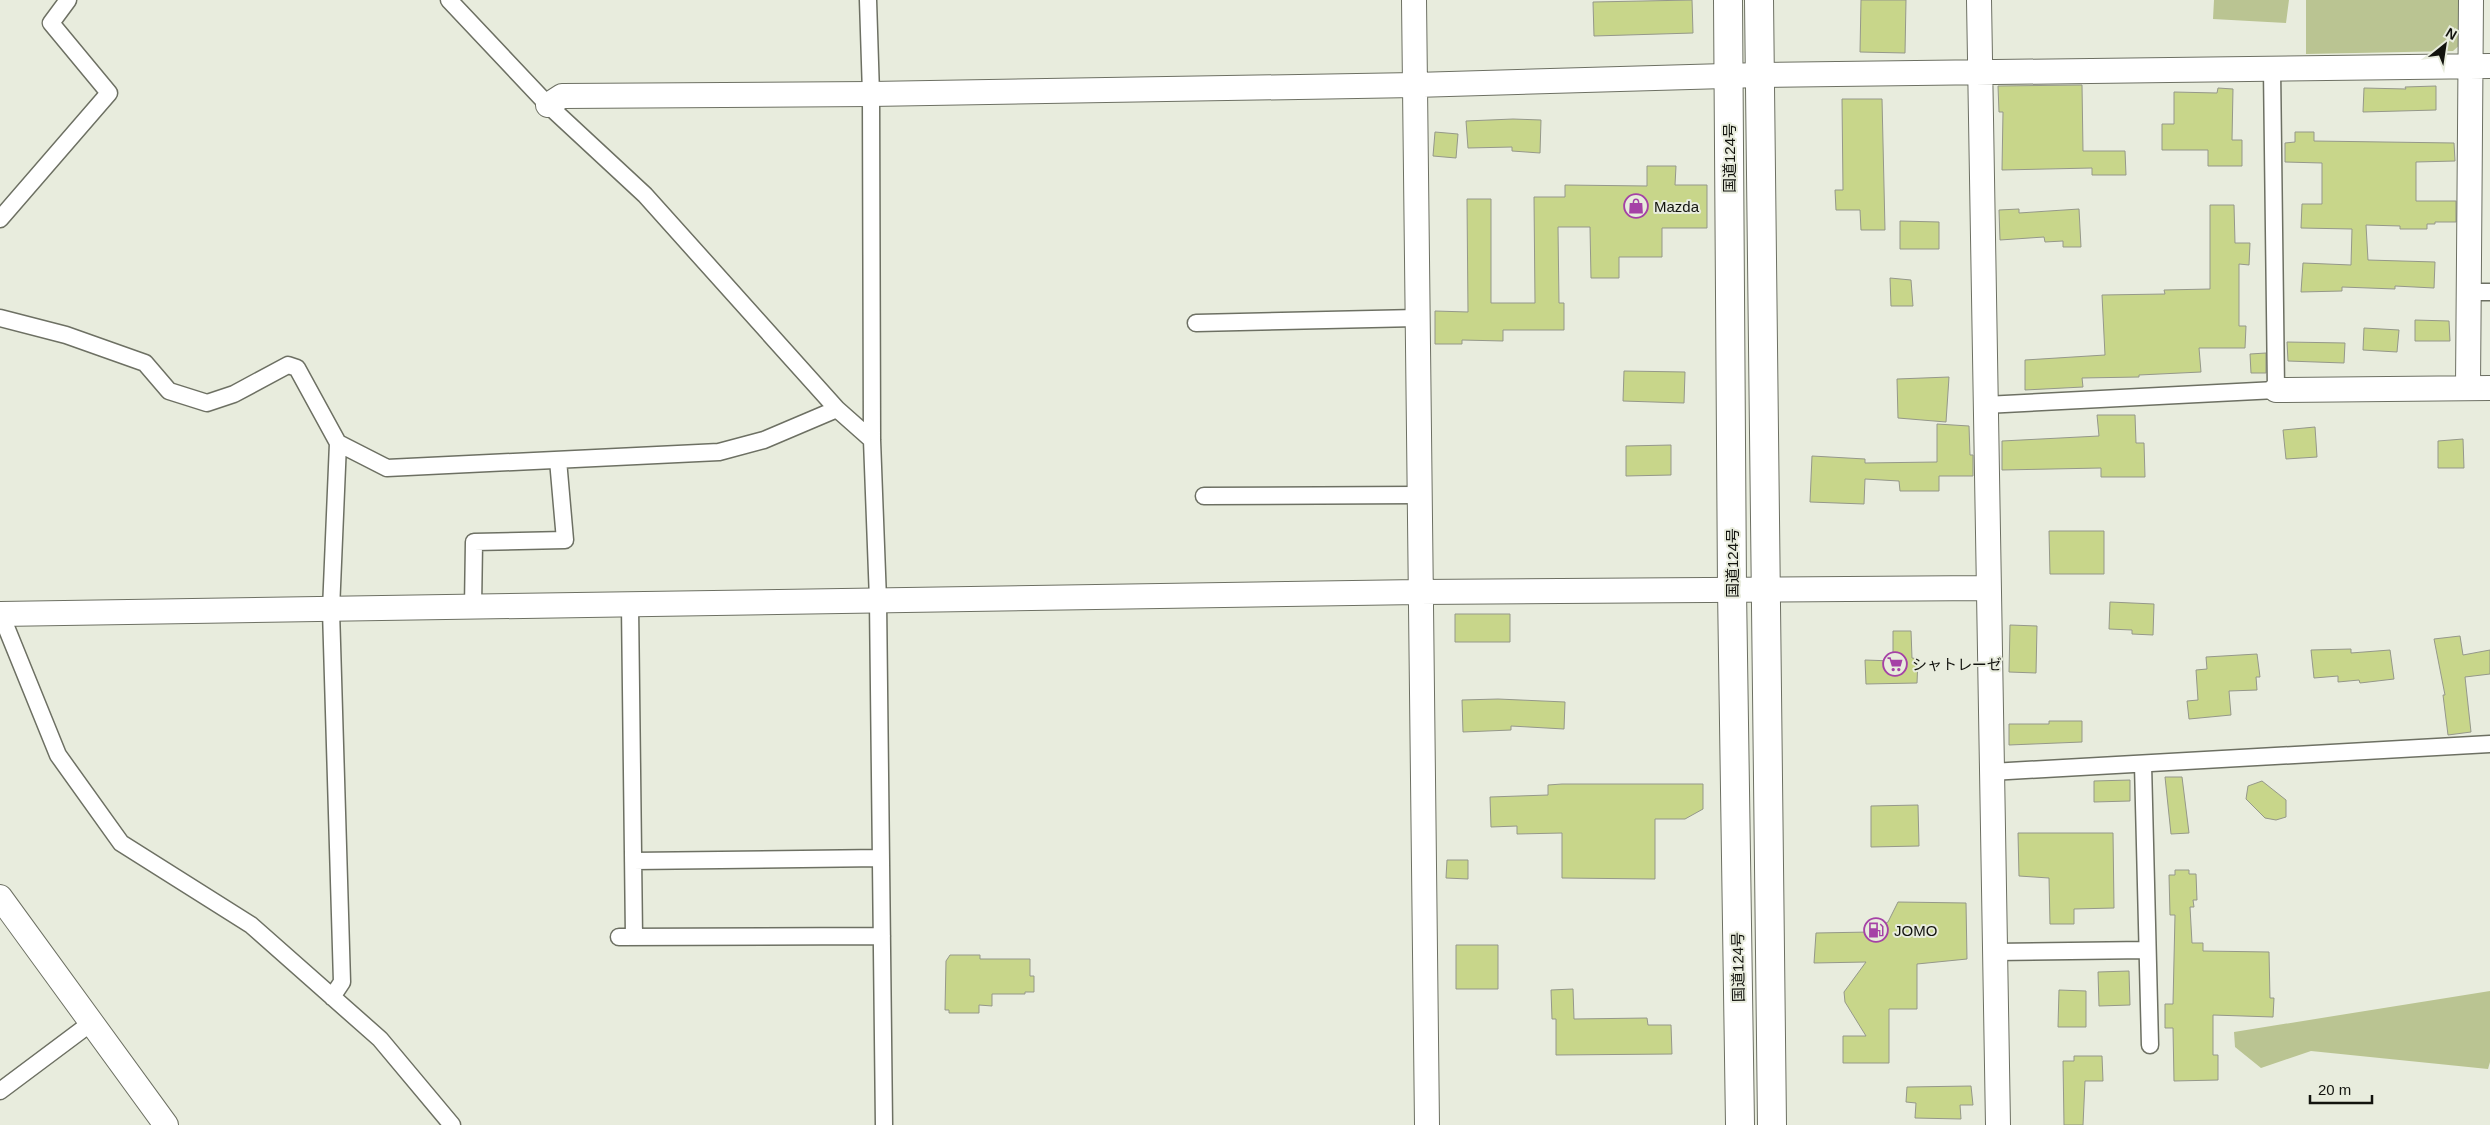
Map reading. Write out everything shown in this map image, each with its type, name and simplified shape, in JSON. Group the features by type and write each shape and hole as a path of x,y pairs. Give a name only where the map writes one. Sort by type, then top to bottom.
{"highway":[{"name":"国道124号","path":"1728,0 1732,589 1740,1125"},
{"path":"1760,0 1772,1125"}],"street":[{"path":"0,219 109,94 51,24 68,0"},
{"path":"449,0 548,105 645,195 837,409 872,440"},
{"path":"868,0 871,94 872,440 878,600 884,1125"},
{"path":"1414,0 1419,592 1427,1125"},
{"path":"1978,0 1998,1125"},
{"path":"1984,406 2276,390 2479,388 2481,66 2471,0"},
{"path":"548,105 562,96 871,94 1415,85 1980,72 2481,66"},
{"path":"2272,68 2276,390"},
{"path":"0,318 66,336 145,363 170,391 208,403 234,394 288,365 297,368 338,443 332,610 342,982 332,997"},
{"path":"1196,323 1417,318"},
{"path":"338,443 386,468 720,452 764,440 837,409"},
{"path":"473,608 474,542 565,540 558,460"},
{"path":"1204,496 1418,495"},
{"path":"452,1125 380,1039 251,925 121,843 58,755 0,613 473,608 1419,592 1988,588"},
{"path":"630,605 633,861 627,937 882,936"},
{"path":"1991,772 2490,744"},
{"path":"2143,764 2146,950 2150,1045"},
{"path":"633,861 881,858"},
{"path":"0,898 166,1125"},
{"path":"1994,952 2146,950"},
{"path":"0,1091 91,1023"}],"green space":[{"path":"2214,0 2289,0 2286,23 2213,19"},
{"path":"2306,0 2461,0 2462,43 2453,51 2306,54"},
{"path":"2490,991 2490,1062 2488,1069 2311,1051 2261,1068 2235,1047 2234,1032"}],"building":[{"path":"1692,0 1693,33 1594,36 1593,2"},
{"path":"1861,0 1906,0 1905,53 1860,52"},
{"path":"2082,85 2083,151 2125,151 2126,175 2092,175 2092,168 2002,170 2003,112 1999,112 1998,86"},
{"path":"2436,86 2436,110 2363,112 2364,88 2406,89 2405,87"},
{"path":"2218,88 2233,89 2232,140 2242,140 2242,166 2208,166 2208,150 2162,150 2162,124 2174,124 2174,92 2217,93"},
{"path":"1842,99 1882,99 1885,230 1861,230 1860,210 1836,210 1835,190 1843,190"},
{"path":"1541,120 1540,153 1512,151 1512,147 1468,148 1466,121"},
{"path":"1435,132 1458,134 1456,158 1433,156"},
{"path":"2295,132 2314,132 2314,141 2454,143 2455,161 2416,162 2416,201 2456,201 2456,222 2435,222 2435,224 2427,224 2427,229 2400,229 2400,226 2366,225 2368,260 2435,262 2434,288 2395,286 2395,289 2342,287 2342,291 2301,292 2303,263 2351,265 2352,229 2301,228 2302,204 2322,204 2322,163 2285,162 2285,143 2295,142"},
{"path":"1647,166 1676,166 1675,185 1707,185 1707,228 1662,228 1662,257 1619,257 1619,278 1591,278 1590,227 1558,227 1559,303 1564,303 1564,330 1503,330 1503,341 1462,340 1462,344 1435,344 1435,311 1468,312 1467,199 1491,199 1491,303 1535,303 1534,197 1565,197 1565,185 1647,186"},
{"path":"2210,205 2234,205 2235,243 2250,243 2249,265 2239,264 2239,326 2246,326 2245,348 2199,348 2201,372 2139,375 2139,377 2082,378 2083,387 2025,390 2025,360 2105,355 2102,295 2165,294 2164,290 2210,289"},
{"path":"2019,209 2019,213 2079,209 2081,247 2063,247 2063,241 2045,242 2044,237 2000,240 1999,210"},
{"path":"1900,221 1939,222 1939,249 1900,249"},
{"path":"1890,278 1911,280 1913,306 1891,306"},
{"path":"2415,320 2449,321 2450,341 2415,341"},
{"path":"2364,328 2399,330 2397,352 2363,350"},
{"path":"2287,342 2345,343 2344,363 2288,361"},
{"path":"2266,353 2266,373 2251,373 2250,354"},
{"path":"1624,371 1685,372 1684,403 1623,401"},
{"path":"1949,377 1946,422 1898,418 1897,379"},
{"path":"2097,415 2135,415 2136,443 2144,443 2145,477 2101,477 2101,468 2002,470 2002,441 2099,436"},
{"path":"1937,424 1969,426 1970,455 1973,455 1973,476 1939,476 1939,491 1900,491 1899,481 1865,479 1864,504 1810,502 1812,456 1865,459 1865,463 1937,462"},
{"path":"2315,427 2317,457 2286,459 2283,430"},
{"path":"2463,439 2464,468 2438,468 2438,441"},
{"path":"1671,445 1671,475 1626,476 1626,446"},
{"path":"2049,531 2104,531 2104,574 2050,574"},
{"path":"2110,602 2154,604 2153,635 2132,634 2132,630 2109,629"},
{"path":"1455,614 1510,614 1510,642 1455,642"},
{"path":"2010,625 2037,626 2036,673 2009,672"},
{"path":"1893,631 1911,631 1912,658 1918,659 1917,683 1866,684 1865,660 1893,661"},
{"path":"2460,636 2463,655 2490,650 2490,674 2465,677 2471,732 2448,735 2443,695 2445,695 2434,639"},
{"path":"2351,649 2351,653 2390,650 2394,679 2360,683 2359,680 2338,682 2338,676 2314,678 2311,650"},
{"path":"2257,654 2260,677 2256,677 2257,690 2229,691 2231,715 2189,719 2187,701 2198,700 2196,670 2207,669 2206,657"},
{"path":"1498,699 1565,702 1564,729 1511,726 1511,730 1463,732 1462,700"},
{"path":"2049,721 2082,721 2082,742 2009,745 2009,724 2049,724"},
{"path":"2165,777 2182,777 2189,833 2171,834"},
{"path":"2130,780 2130,801 2094,802 2094,781"},
{"path":"2262,781 2286,800 2286,817 2276,820 2265,818 2246,799 2248,786"},
{"path":"1703,784 1703,809 1685,819 1655,819 1655,879 1562,878 1562,833 1517,834 1517,826 1491,827 1490,797 1548,795 1548,785"},
{"path":"1918,805 1919,846 1871,847 1871,806"},
{"path":"2018,833 2113,833 2114,908 2074,909 2074,924 2050,924 2049,878 2019,876"},
{"path":"1447,860 1468,860 1468,879 1446,878"},
{"path":"2175,870 2189,870 2189,874 2196,874 2197,900 2193,900 2194,907 2190,907 2192,943 2203,943 2203,951 2269,952 2270,998 2274,998 2273,1017 2213,1015 2213,1055 2218,1055 2218,1080 2174,1081 2173,1028 2165,1028 2165,1004 2173,1004 2175,915 2170,915 2169,875 2175,875"},
{"path":"1898,902 1966,903 1967,959 1917,964 1917,1009 1889,1009 1889,1063 1843,1063 1843,1036 1866,1036 1845,1002 1844,992 1866,962 1814,963 1816,933 1870,932 1888,922"},
{"path":"1456,945 1498,945 1498,989 1456,989"},
{"path":"950,955 980,955 980,959 1030,959 1030,976 1034,976 1034,992 1025,992 1025,994 992,994 992,1006 979,1005 979,1013 949,1013 949,1010 945,1010 946,961"},
{"path":"2129,971 2130,1005 2099,1006 2098,972"},
{"path":"1573,989 1574,1019 1647,1018 1648,1025 1671,1025 1672,1054 1556,1055 1556,1019 1552,1019 1551,990"},
{"path":"2059,990 2086,991 2086,1027 2058,1027"},
{"path":"2074,1056 2102,1056 2103,1081 2085,1081 2083,1125 2064,1125 2063,1061 2074,1061"},
{"path":"1971,1086 1973,1105 1960,1105 1961,1119 1915,1118 1916,1103 1906,1102 1907,1087"}],"place":[{"name":"Mazda","path":"1636,206"},
{"name":"シャトレーゼ","path":"1895,664"},
{"name":"JOMO","path":"1876,930"}]}
